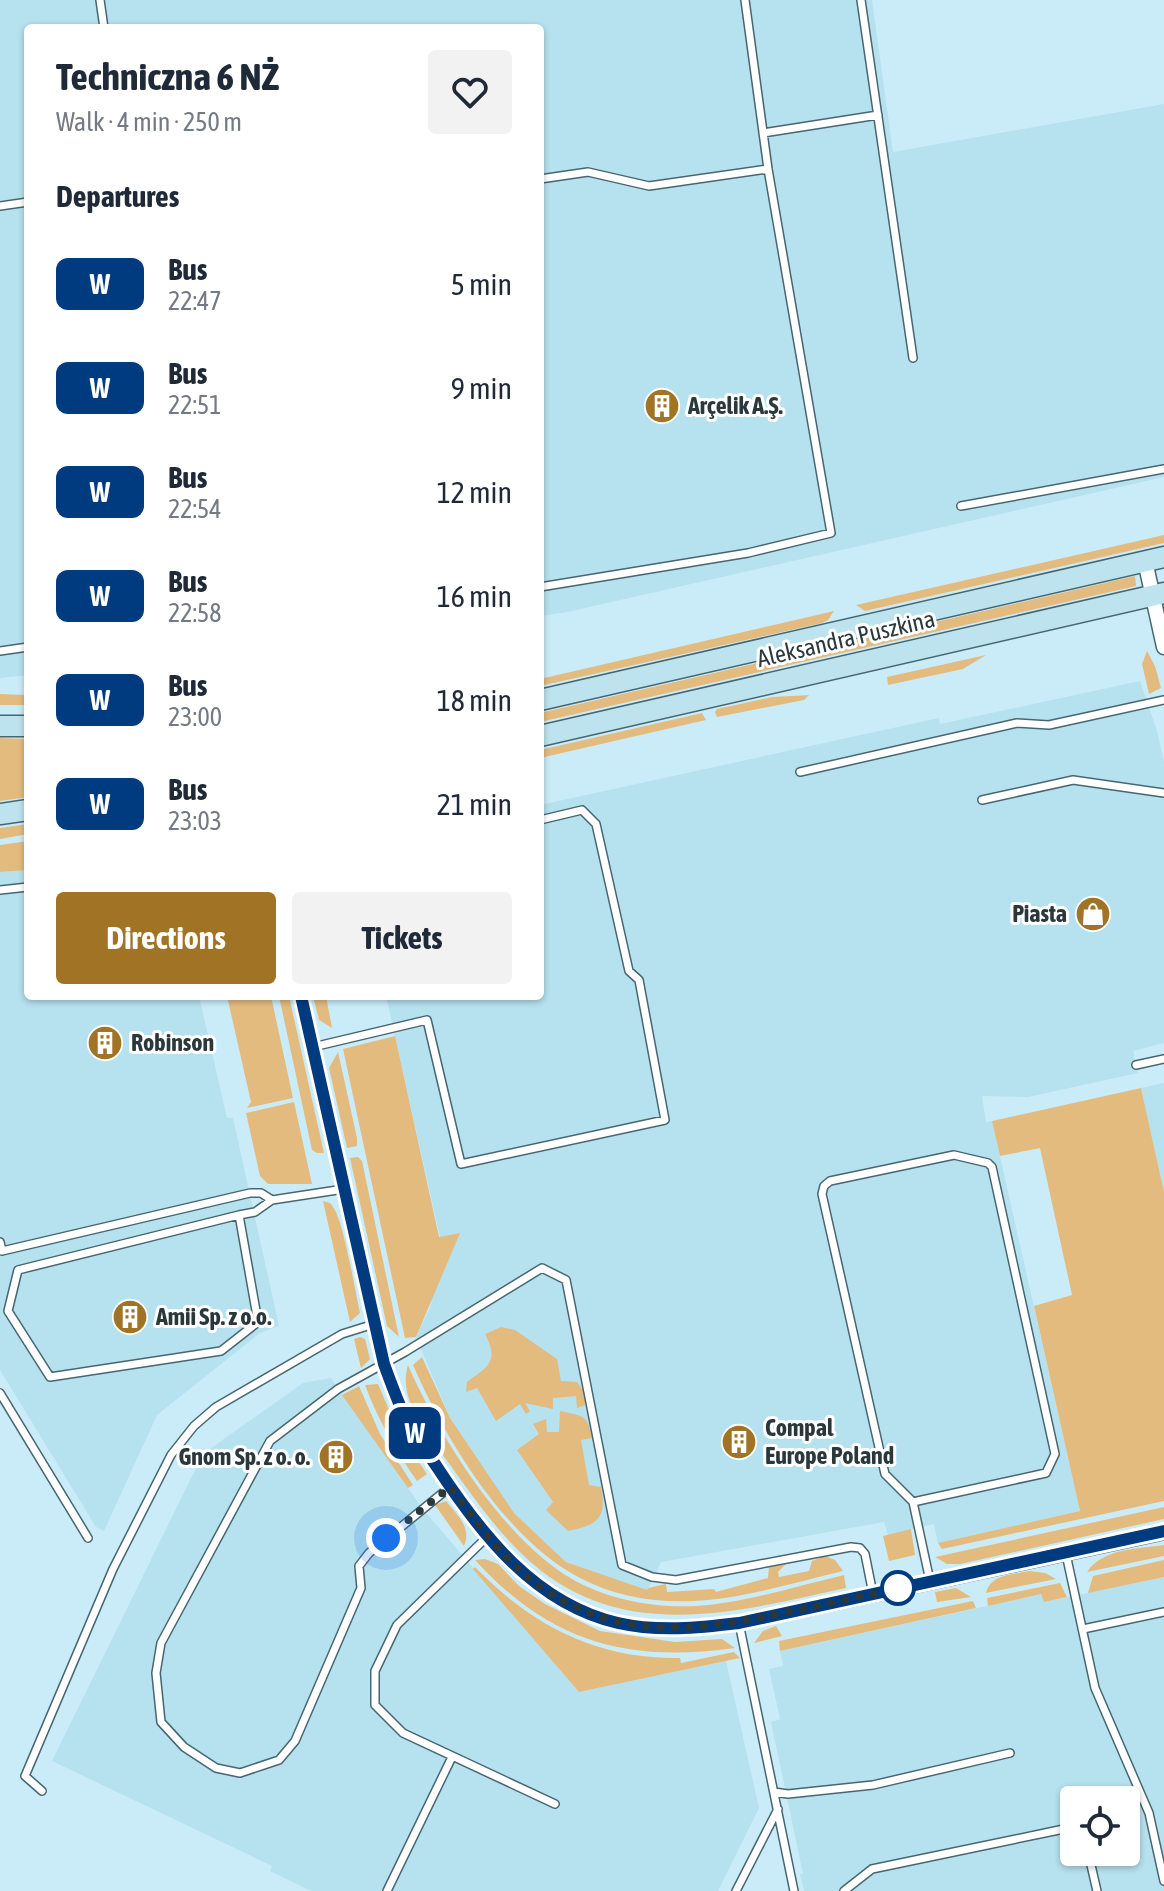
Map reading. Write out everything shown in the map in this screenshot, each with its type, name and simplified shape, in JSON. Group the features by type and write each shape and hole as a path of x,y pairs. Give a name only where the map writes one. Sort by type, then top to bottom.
{"main road":[{"name":"Aleksandra Puszkina","path":"544,699 1154,559"},
{"name":"Aleksandra Puszkina","path":"544,735 1158,594"},
{"path":"0,726 24,726"},
{"path":"0,814 24,811"}],"street":[{"path":"1154,559 1164,647"},
{"path":"302,1000 374,1324 384,1364 407,1421 487,1537 530,1579 556,1597 615,1622 650,1629 694,1628 739,1623 1164,1532"}],"lane":[{"path":"100,0 103,24"},
{"path":"544,586 748,553 831,533 768,169 745,0"},
{"path":"861,0 913,358"},
{"path":"763,133 878,115"},
{"path":"544,178 588,172 649,186 768,169"},
{"path":"0,206 24,203"},
{"path":"961,506 1164,469"},
{"path":"0,651 24,648"},
{"path":"800,772 1017,723 1049,725 1164,700"},
{"path":"982,800 1073,780 1164,793"},
{"path":"311,1047 427,1020 461,1164 665,1120 639,980 629,971 596,824 582,810 544,819"},
{"path":"0,890 24,887"},
{"path":"1136,1065 1164,1059"},
{"path":"913,1502 1046,1473 1055,1454 992,1167 988,1163 954,1155 830,1181 824,1186 822,1194 885,1474 913,1502 930,1581"},
{"path":"239,1215 258,1322 221,1351 50,1377 8,1311 18,1270 239,1215 255,1212 272,1200 344,1189"},
{"path":"1,1248 250,1193 261,1193 272,1200"},
{"path":"450,1487 369,1553 359,1566 361,1588 295,1741 279,1760 240,1773 216,1768 184,1747 161,1722 156,1673 161,1643 270,1441 338,1389 542,1268 566,1280 622,1565 652,1577 676,1580 851,1547 860,1548 865,1554 873,1594"},
{"path":"42,1791 25,1776 113,1569 171,1455 194,1426 216,1407 342,1334 374,1324"},
{"path":"0,1393 88,1538"},
{"path":"487,1537 397,1625 375,1671 375,1705 403,1733 555,1804"},
{"path":"1065,1552 1095,1688 1149,1813 1164,1881"},
{"path":"1083,1629 1164,1612"},
{"path":"739,1623 794,1891"},
{"path":"774,1792 788,1794 873,1785 1010,1753"},
{"path":"387,1891 452,1757"},
{"path":"736,1891 778,1809"},
{"path":"844,1891 872,1869 1060,1830"},
{"path":"1091,1866 1097,1891"}],"shaded area":[{"path":"0,0 872,0 893,152 1164,104 1164,477 544,615 544,24 24,24 24,675 0,678"},
{"path":"1164,535 1164,543 865,611 856,605"},
{"path":"1135,576 1136,586 544,721 544,712"},
{"path":"834,611 822,623 544,685 544,678"},
{"path":"1147,651 1161,688 1149,694 1142,664"},
{"path":"986,655 963,669 888,685 887,677"},
{"path":"1140,681 1164,762 1164,1043 1133,1051 1138,1073 1028,1097 982,1096 986,1122 992,1121 1080,1511 938,1543 934,1524 888,1535 884,1522 661,1562 647,1591 566,1562 514,1513 474,1457 450,1418 416,1337 459,1233 440,1237 387,1000 544,1000 544,804 939,718 940,724"},
{"path":"0,694 24,695 24,705 0,705"},
{"path":"809,695 804,700 717,717 715,712 772,697"},
{"path":"702,713 706,720 544,757 544,749"},
{"path":"0,738 24,739 24,798 0,801"},
{"path":"24,825 24,835 0,839 0,828"},
{"path":"24,842 24,870 0,872 0,845"},
{"path":"24,870 24,1000 200,1000 227,1118 233,1118 279,1326 260,1333 157,1415 104,1531 96,1527 0,1370 0,872"},
{"path":"228,1000 272,1000 293,1098 247,1108 251,1102"},
{"path":"280,1000 290,1000 324,1153 312,1150"},
{"path":"314,1000 327,1000 332,1028 319,1020"},
{"path":"395,1036 439,1237 460,1233 416,1337 405,1338 343,1049"},
{"path":"338,1052 357,1138 357,1146 347,1148 329,1068"},
{"path":"1164,1083 1164,1192 1141,1088"},
{"path":"1141,1088 1164,1192 1164,1501 942,1549 938,1543 1080,1511 1034,1306 1072,1295 1040,1148 1000,1156 992,1121"},
{"path":"294,1102 312,1184 268,1184 260,1176 246,1113"},
{"path":"358,1157 362,1161 399,1337 387,1326 350,1158"},
{"path":"323,1201 330,1203 337,1215 349,1257 360,1313 350,1322"},
{"path":"501,1327 515,1330 557,1359 561,1381 577,1382 585,1393 585,1405 577,1408 576,1396 553,1398 553,1409 525,1403 530,1411 526,1414 520,1404 496,1421 477,1388 466,1392 467,1382 485,1368 491,1358 485,1334"},
{"path":"354,1339 365,1339 370,1359 361,1368"},
{"path":"422,1357 450,1418 514,1513 566,1562 647,1590 666,1584 667,1592 714,1589 716,1592 768,1578 769,1567 786,1564 778,1572 779,1577 809,1571 812,1561 825,1556 835,1560 843,1571 750,1594 693,1601 635,1597 580,1578 527,1539 481,1485 460,1455 426,1394 413,1365"},
{"path":"408,1365 437,1423 498,1513 547,1562 572,1579 632,1601 680,1606 733,1601 844,1575 846,1588 724,1612 684,1615 645,1613 606,1605 569,1589 533,1564 509,1541 432,1440 411,1404 406,1378"},
{"path":"331,1378 422,1508 579,1692 726,1661 759,1808 718,1891 311,1891 270,1871 272,1866 52,1761 203,1454 303,1383"},
{"path":"378,1384 398,1431 427,1474 417,1481 388,1435 365,1385"},
{"path":"359,1386 380,1434 413,1485 408,1488 342,1395"},
{"path":"560,1411 579,1415 588,1424 592,1438 581,1440 589,1485 601,1487 603,1498 601,1513 593,1523 568,1531 546,1510 553,1502 517,1450 539,1434 533,1424 546,1419 547,1432 559,1432"},
{"path":"446,1501 465,1527 464,1546 435,1505"},
{"path":"1164,1507 1164,1519 960,1564 947,1564 935,1557"},
{"path":"911,1529 915,1555 889,1561 883,1536"},
{"path":"1164,1545 1164,1556 1087,1572 1102,1558 1112,1554"},
{"path":"485,1559 498,1564 519,1586 545,1604 600,1631 675,1642 722,1639 735,1648 660,1652 625,1649 593,1641 532,1611 475,1560"},
{"path":"1164,1560 1164,1577 1088,1593 1093,1576"},
{"path":"475,1567 519,1606 543,1622 594,1645 650,1657 680,1658 681,1663 734,1652 740,1658 579,1692 473,1569"},
{"path":"1029,1571 1045,1573 1056,1579 986,1593 997,1579"},
{"path":"1164,1577 1164,1891 804,1891 771,1722 780,1719 769,1669 783,1666 780,1651 1042,1594 1044,1602"},
{"path":"1060,1583 1067,1597 1044,1602 1041,1594 988,1606 987,1598"},
{"path":"956,1588 971,1597 937,1602 935,1592"},
{"path":"973,1601 976,1608 780,1651 779,1641"},
{"path":"776,1626 782,1636 754,1643 763,1631"}],"bus line":[{"name":"W","path":"302,1000 384,1364 407,1421 487,1537 507,1559 556,1597 615,1622 650,1629 694,1628 739,1623 1164,1531"}],"place":[{"name":"Arçelik A.Ş.","path":"662,406"},
{"name":"Piasta","path":"1093,914"},
{"name":"Robinson","path":"105,1043"},
{"name":"Amii Sp. z o.o.","path":"130,1317"},
{"name":"Compal Europe Poland","path":"739,1442"},
{"name":"Gnom Sp. z o. o.","path":"336,1457"}],"route":[{"path":"386,1538 450,1487 487,1537 530,1579 556,1597 583,1610 615,1622 650,1629 739,1623 898,1588"}]}
